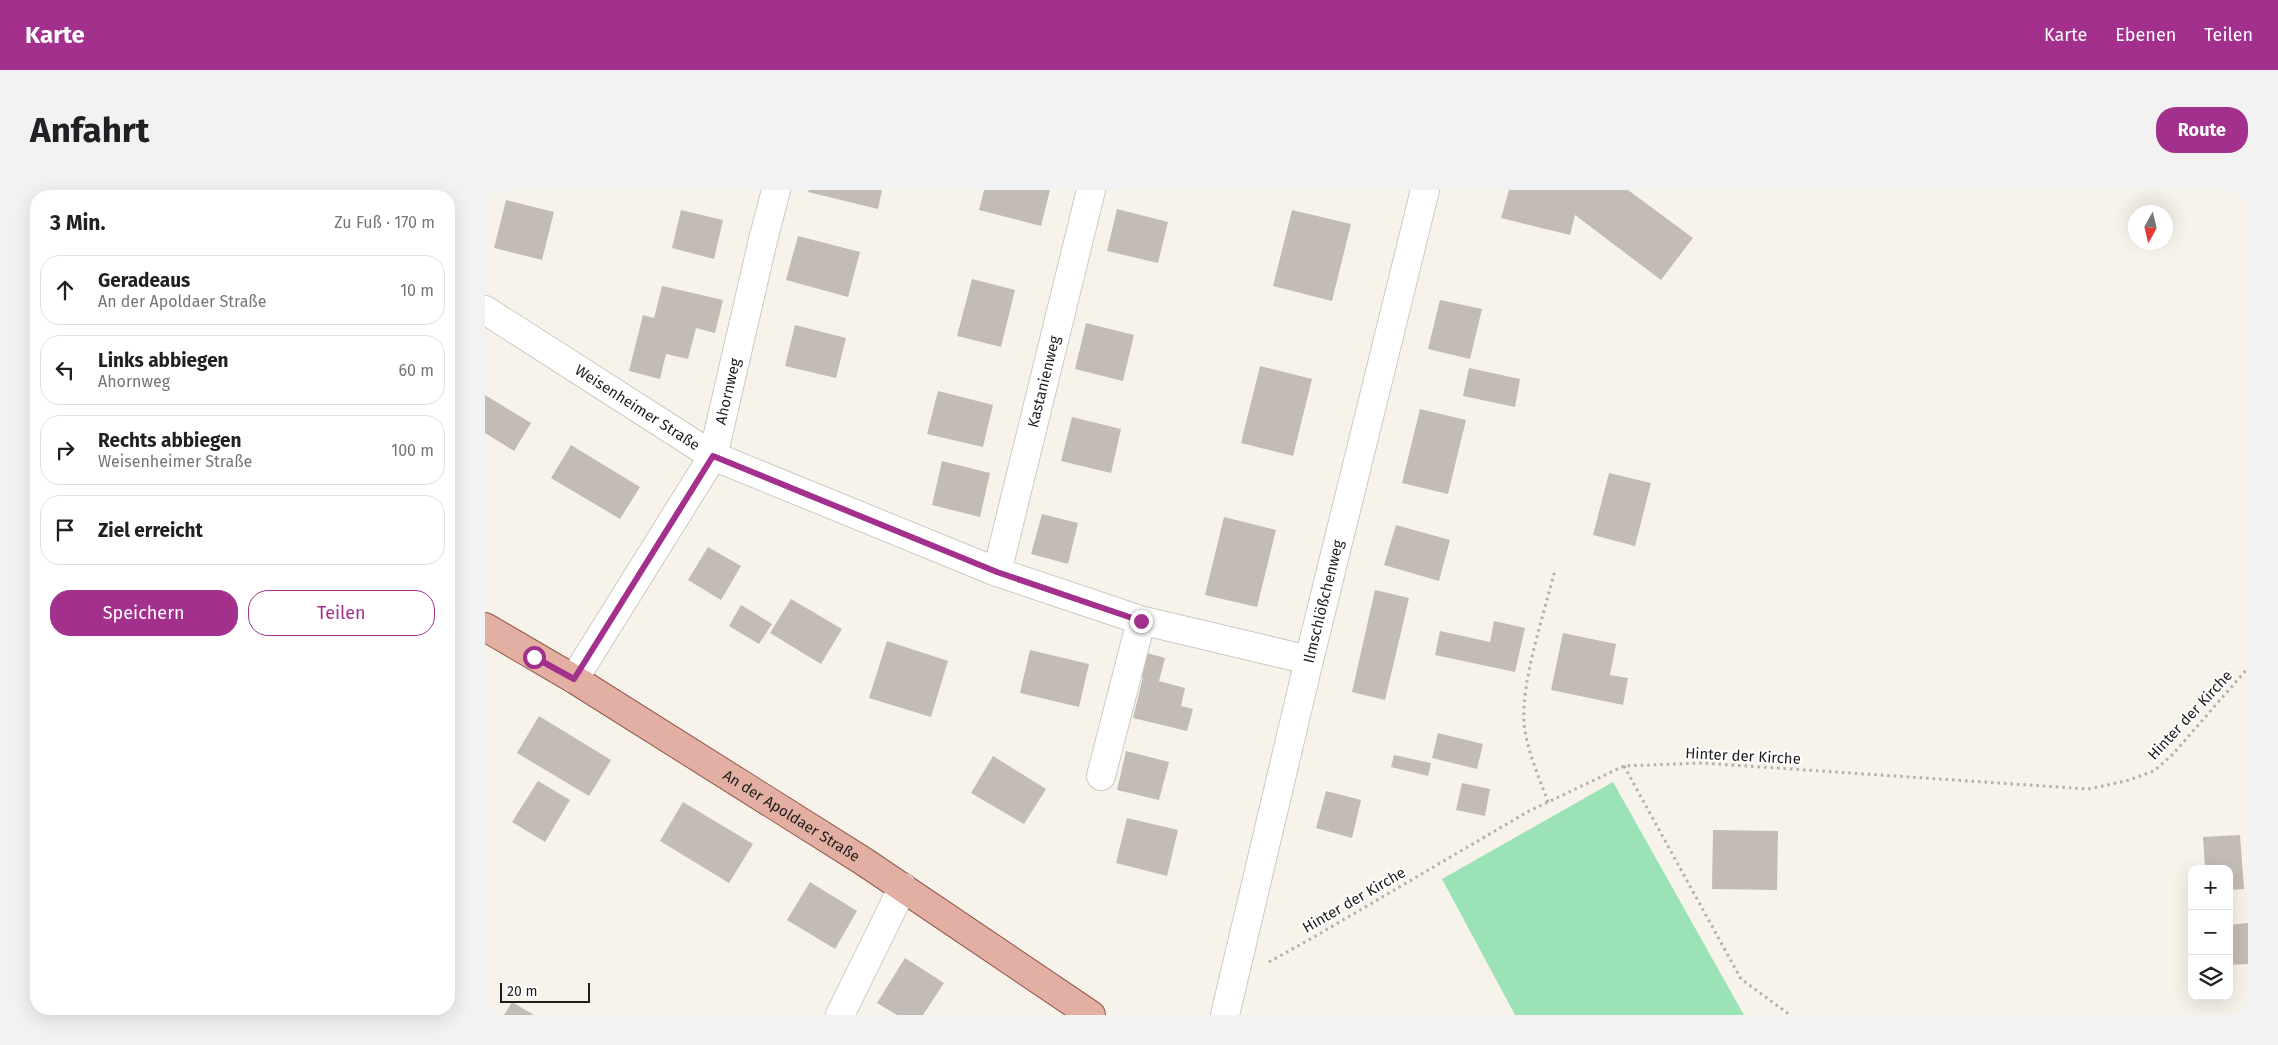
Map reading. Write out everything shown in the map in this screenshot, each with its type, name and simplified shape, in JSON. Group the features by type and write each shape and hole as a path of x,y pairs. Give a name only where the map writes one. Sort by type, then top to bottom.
{"main road":[{"name":"An der Apoldaer Straße","path":"485,627 574,679 903,887 1091,1015"}],"street":[{"name":"Ahornweg","path":"574,679 713,456 763,240 777,190"},
{"name":"Kastanienweg","path":"997,572 1091,190"},
{"name":"Ilmschlößchenweg","path":"1225,1015 1309,660 1425,190"},
{"name":"Weisenheimer Straße","path":"485,310 713,456 997,572 1141,621 1309,660"},
{"path":"1101,776 1141,621"},
{"path":"839,1015 903,887"}],"path":[{"path":"1548,802 1527,737 1524,705 1528,678 1555,570"},
{"name":"Hinter der Kirche","path":"1240,958 1266,963 1548,802 1624,766 1702,762 2088,789 2126,782 2153,771 2173,754 2248,668"},
{"path":"1624,766 1741,979 1791,1015"}],"green space":[{"path":"1613,782 1744,1015 1515,1015 1442,879"}],"building":[{"path":"809,190 882,190 878,209 808,192"},
{"path":"984,190 1050,190 1041,226 979,210"},
{"path":"1509,190 1628,190 1693,238 1661,280 1575,215 1570,235 1501,218"},
{"path":"506,200 554,212 542,260 494,248"},
{"path":"1117,209 1168,222 1158,263 1107,251"},
{"path":"681,210 723,220 714,259 672,248"},
{"path":"1292,210 1351,224 1332,301 1273,286"},
{"path":"798,236 860,252 848,297 786,280"},
{"path":"972,279 1015,290 1001,347 957,336"},
{"path":"662,286 723,300 715,333 696,328 688,359 666,354 660,379 629,371 643,315 654,318"},
{"path":"1440,300 1482,309 1470,359 1428,349"},
{"path":"1086,323 1134,335 1123,381 1075,369"},
{"path":"795,325 846,338 836,378 785,366"},
{"path":"1260,366 1312,379 1293,456 1241,443"},
{"path":"1469,368 1520,379 1515,407 1463,396"},
{"path":"938,391 993,405 983,447 927,434"},
{"path":"485,395 531,423 514,451 485,433"},
{"path":"1420,409 1466,420 1448,494 1402,483"},
{"path":"1072,417 1121,429 1111,473 1061,461"},
{"path":"571,445 640,487 620,519 551,478"},
{"path":"942,461 990,473 980,517 932,505"},
{"path":"1609,473 1651,483 1635,546 1593,535"},
{"path":"1042,514 1078,523 1068,564 1031,554"},
{"path":"1224,517 1276,530 1257,607 1205,595"},
{"path":"1396,525 1450,540 1439,581 1384,565"},
{"path":"708,547 741,566 721,600 688,580"},
{"path":"1375,590 1409,598 1385,700 1352,692"},
{"path":"791,599 842,629 821,664 770,633"},
{"path":"741,605 772,624 759,644 729,626"},
{"path":"1494,621 1525,628 1515,672 1435,655 1440,631 1490,642"},
{"path":"1563,633 1616,644 1610,675 1628,678 1623,705 1551,690"},
{"path":"887,641 948,661 931,717 869,698"},
{"path":"1030,650 1089,664 1079,707 1020,693"},
{"path":"1140,651 1165,658 1159,681 1185,688 1181,706 1193,709 1187,731 1133,718 1143,677 1134,675"},
{"path":"539,716 611,760 589,796 517,753"},
{"path":"1438,733 1483,744 1477,769 1432,758"},
{"path":"1126,751 1169,762 1159,800 1117,790"},
{"path":"1394,755 1431,763 1428,776 1391,767"},
{"path":"993,756 1046,789 1024,824 971,793"},
{"path":"538,781 570,800 545,842 512,822"},
{"path":"1462,783 1490,789 1485,816 1456,810"},
{"path":"1326,791 1361,800 1352,838 1316,828"},
{"path":"683,802 753,844 729,883 660,841"},
{"path":"1127,818 1178,830 1167,876 1116,863"},
{"path":"1713,830 1778,831 1777,890 1712,889"},
{"path":"2240,835 2244,889 2233,890 2233,865 2205,865 2203,837"},
{"path":"810,882 857,911 835,949 787,920"},
{"path":"2248,923 2248,964 2233,965 2233,925"},
{"path":"905,958 944,983 923,1015 897,1015 877,1003"},
{"path":"512,1002 534,1015 504,1015"}],"route":[{"path":"534,657 574,679 713,456 997,572 1141,621"}]}
